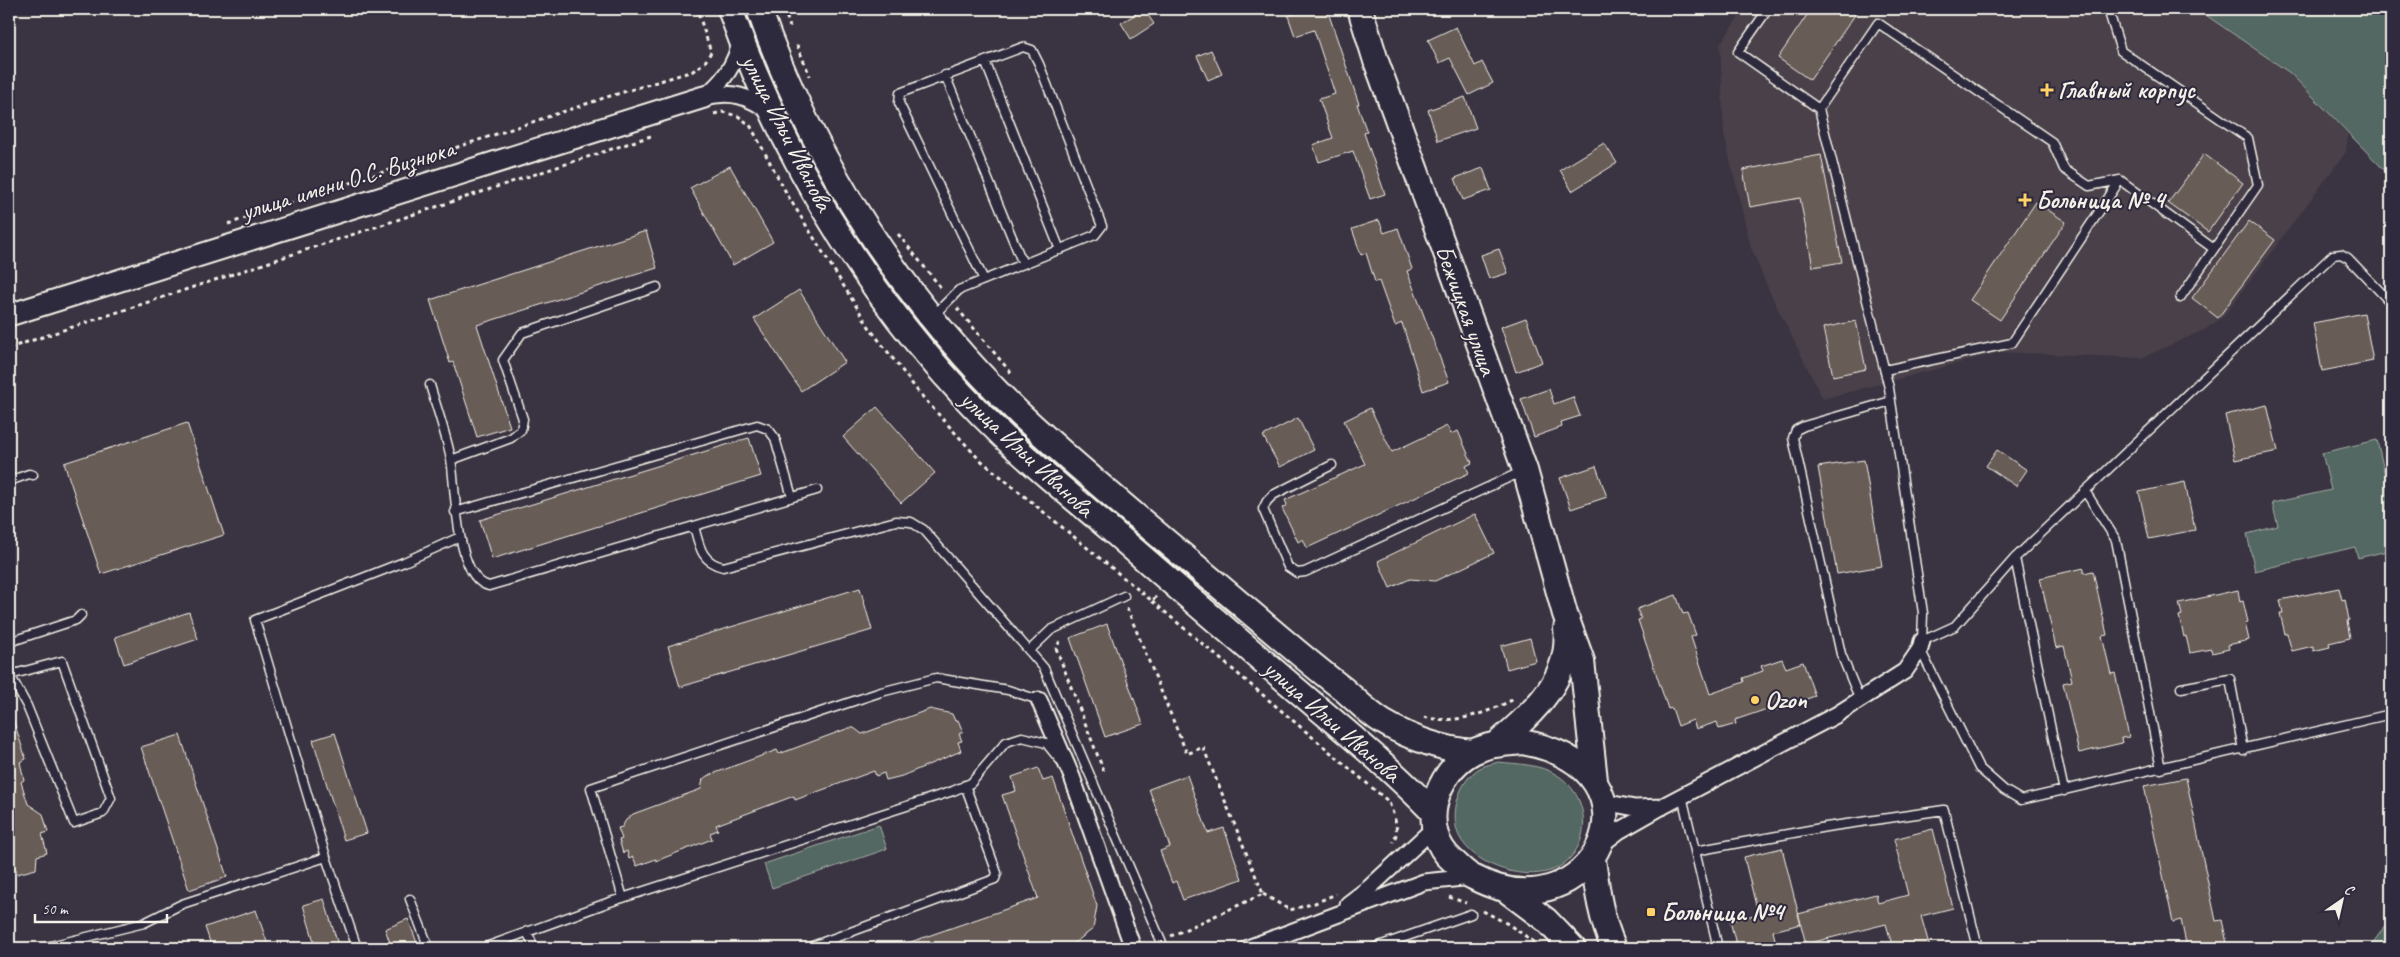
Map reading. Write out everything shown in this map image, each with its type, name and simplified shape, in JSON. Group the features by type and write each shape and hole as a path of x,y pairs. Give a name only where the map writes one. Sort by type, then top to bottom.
{"main road":[{"name":"улица Ильи Иванова","path":"730,9 772,113 810,184 847,245 893,314 944,376 1002,435 1048,477 1363,746 1433,821"},
{"name":"улица Ильи Иванова","path":"759,9 773,48 802,112 833,171 869,230 932,316 969,360 1022,415 1313,666 1382,721 1422,740 1453,750 1473,752"},
{"name":"Бежицкая улица","path":"1360,9 1376,62 1525,470 1565,614"},
{"path":"1498,744 1547,695 1561,674 1568,642 1565,614"},
{"path":"1565,614 1582,661 1599,791 1606,819 1597,851 1598,900 1606,931 1614,948"},
{"path":"1573,948 1546,920 1506,890 1472,877 1450,858 1439,842 1433,821 1435,801 1442,784 1453,769 1473,752 1498,744 1522,742 1538,745 1560,753 1578,764 1599,791"},
{"path":"1506,890 1531,891 1576,877 1597,851"}],"street":[{"path":"707,106 730,72 741,40"},
{"path":"707,106 722,93 738,94 772,113"},
{"name":"улица имени О.С. Визнюка","path":"9,315 707,106"},
{"path":"1597,851 1619,831 1663,806 1836,716 1906,671 1921,645"},
{"path":"1040,700 1072,776 1130,947"},
{"path":"1599,791 1634,808 1663,806"},
{"path":"1329,917 1369,888 1433,821"},
{"path":"1248,948 1424,882 1472,877"}],"lane":[{"path":"1768,9 1738,52 1819,109 1885,370 1891,401 1923,613 1921,645 1979,768 2004,790 2021,800 2243,750 2391,714"},
{"path":"2108,9 2122,50 2248,138 2258,185 2180,298"},
{"path":"1819,109 1878,22 2052,142 2064,169 2089,186 2120,180 2214,250"},
{"path":"932,316 959,290 1060,250 1095,235 1102,226 1039,64 1032,50 1023,47 900,93 898,104 984,280"},
{"path":"985,61 1060,250"},
{"path":"944,75 1023,264"},
{"path":"1885,370 2012,343 2120,180"},
{"path":"1921,645 1955,626 2015,558 2333,255 2341,254 2348,258 2391,303"},
{"path":"451,460 511,438 521,430 523,419 503,360 522,334 657,286"},
{"path":"430,384 451,460 455,512 460,537 474,578 480,584 489,586 817,490"},
{"path":"1860,700 1841,654 1793,438 1796,430 1804,426 1891,401"},
{"path":"455,512 756,425 768,429 775,438 792,497"},
{"path":"1332,465 1273,495 1263,509 1288,567 1298,573 1305,572 1525,470"},
{"path":"9,481 29,474 33,475"},
{"path":"2085,491 2116,540 2161,768"},
{"path":"694,526 703,556 713,565 722,567 896,521 911,522 924,530 1044,668 1164,948"},
{"path":"357,948 326,857 255,620 404,562 460,537"},
{"path":"2015,558 2064,791"},
{"path":"1029,651 1051,630 1124,596"},
{"path":"9,642 76,620 81,615"},
{"path":"62,661 111,798 103,813 74,823 27,706 9,675 62,661"},
{"path":"623,898 591,788 881,692 936,678 1008,690 1040,700"},
{"path":"2181,688 2230,679 2243,750"},
{"path":"482,948 623,898 965,785 971,782 1006,742 1022,737 1046,743 1072,776"},
{"path":"807,948 996,878 997,873 965,785"},
{"path":"1682,796 1718,948"},
{"path":"1695,851 1826,827 1944,810 1978,948"},
{"path":"42,948 144,923 182,904 326,857"},
{"path":"410,899 429,948"},
{"path":"1373,948 1472,910"},
{"path":"527,931 534,948"}],"path":[{"path":"224,226 607,97 693,71 705,62 711,52 697,9"},
{"path":"784,9 812,80"},
{"path":"707,106 738,116 750,125 788,196 871,330 920,394 965,444 978,458 1152,601 1389,802 1396,824 1396,838 1389,849"},
{"path":"9,348 658,133"},
{"path":"897,233 1017,380"},
{"path":"1152,601 1170,581"},
{"path":"1119,611 1128,608 1187,754 1203,747 1263,894 1290,910 1316,903 1342,891"},
{"path":"1064,633 1056,648 1105,774"},
{"path":"1423,717 1432,720 1468,718 1495,709 1517,697"},
{"path":"1165,929 1169,938 1263,894"},
{"path":"1443,896 1457,899 1472,910"},
{"path":"1316,903 1329,917"},
{"path":"1481,910 1508,924 1543,948"}],"shaded area":[{"name":"Больница № 4","path":"1744,9 2197,9 2290,73 2348,134 2346,152 2223,317 2206,329 2142,358 2000,352 1823,399 1770,293 1751,248 1724,135 1720,44"}],"green space":[{"path":"2197,9 2391,9 2391,177 2290,73"},
{"path":"2377,440 2391,501 2391,550 2358,558 2355,547 2255,571 2247,534 2278,526 2272,503 2331,490 2322,453"},
{"path":"1498,762 1528,765 1550,771 1568,784 1576,795 1584,821 1582,834 1578,847 1570,858 1559,867 1547,872 1533,874 1504,870 1477,856 1466,847 1459,836 1455,818 1461,789 1473,773 1482,767"},
{"path":"879,825 887,849 772,888 764,864"},
{"path":"2391,918 2391,948 2369,948"}],"building":[{"path":"1144,9 1154,24 1131,39 1121,23"},
{"path":"1308,9 1327,9 1359,104 1357,104 1367,132 1364,133 1385,194 1370,199 1353,151 1319,162 1313,145 1333,138 1319,99 1335,94 1314,30 1295,36 1288,16"},
{"path":"1811,9 1859,9 1810,80 1778,58"},
{"path":"1456,27 1475,66 1482,62 1493,83 1469,95 1450,58 1439,63 1428,40"},
{"path":"1211,50 1222,74 1208,80 1197,56"},
{"path":"1465,97 1476,128 1438,141 1428,110"},
{"path":"1604,143 1617,163 1572,191 1560,170"},
{"path":"2204,154 2243,183 2208,232 2168,203"},
{"path":"1821,155 1842,262 1813,267 1800,198 1750,207 1743,170"},
{"path":"730,166 773,242 733,265 690,188"},
{"path":"1483,168 1491,190 1463,200 1455,178"},
{"path":"2036,202 2066,222 2000,320 1970,300"},
{"path":"1379,220 1384,233 1398,228 1412,269 1407,271 1449,382 1423,391 1402,323 1395,326 1379,281 1375,282 1366,253 1361,255 1352,229"},
{"path":"2249,221 2275,240 2218,318 2192,298"},
{"path":"646,231 657,268 477,325 510,427 477,437 453,362 450,363 430,300"},
{"path":"1499,249 1508,273 1489,279 1481,255"},
{"path":"799,290 845,362 801,391 754,319"},
{"path":"2364,313 2373,361 2322,371 2313,323"},
{"path":"1526,318 1542,362 1516,372 1501,327"},
{"path":"1856,321 1866,369 1833,376 1823,328"},
{"path":"1549,389 1554,404 1573,397 1580,416 1561,422 1562,427 1534,437 1521,399"},
{"path":"2267,405 2278,451 2235,460 2225,415"},
{"path":"877,407 935,473 901,503 843,437"},
{"path":"1370,408 1392,452 1447,426 1451,434 1458,431 1472,463 1466,466 1469,473 1307,548 1303,539 1298,542 1282,508 1287,505 1285,500 1365,464 1344,421"},
{"path":"1298,418 1314,450 1280,467 1263,436"},
{"path":"187,423 224,535 101,574 64,463"},
{"path":"749,438 761,476 492,559 480,520"},
{"path":"1997,450 2027,470 2016,486 1986,466"},
{"path":"1864,460 1882,566 1837,574 1818,467"},
{"path":"1596,466 1607,497 1571,509 1560,478"},
{"path":"2185,482 2195,530 2149,539 2139,492"},
{"path":"1475,514 1494,553 1435,581 1410,579 1390,588 1378,561"},
{"path":"2084,568 2084,573 2093,571 2107,635 2102,636 2111,674 2115,673 2129,737 2121,738 2122,743 2079,753 2063,683 2072,681 2064,646 2056,648 2040,578"},
{"path":"860,588 872,630 680,687 668,646"},
{"path":"2339,588 2342,600 2345,599 2350,638 2329,643 2330,647 2313,651 2313,646 2292,651 2287,634 2285,634 2280,613 2283,613 2280,600"},
{"path":"2238,590 2240,602 2243,601 2248,622 2245,623 2249,640 2228,645 2229,649 2212,653 2211,649 2190,653 2179,616 2182,615 2179,603"},
{"path":"1676,595 1683,614 1688,613 1696,635 1691,637 1710,694 1744,682 1743,678 1763,671 1761,666 1782,659 1786,668 1803,662 1815,696 1768,713 1767,709 1735,720 1736,724 1719,729 1717,722 1696,729 1693,720 1678,726 1672,708 1668,709 1638,620 1641,619 1637,609"},
{"path":"189,612 198,639 124,664 115,637"},
{"path":"1107,624 1143,724 1105,737 1070,638"},
{"path":"1530,638 1536,661 1507,669 1501,646"},
{"path":"930,709 952,714 955,721 958,720 963,732 959,734 962,741 958,742 961,751 902,776 886,780 884,773 876,776 874,771 795,800 794,796 716,825 718,830 710,833 712,839 656,861 656,859 637,866 633,857 629,859 627,851 623,853 619,840 622,839 618,828 622,827 626,820 633,814 701,789 703,779 707,776 777,750 779,754 849,728 854,728 862,734"},
{"path":"12,716 26,759 20,762 24,780 21,782 28,804 43,814 48,832 42,834 47,853 37,856 36,869 17,874 16,869 9,868 9,717"},
{"path":"335,733 367,833 344,840 313,740"},
{"path":"180,735 227,877 189,890 141,747"},
{"path":"1038,768 1043,781 1053,778 1097,906 1093,929 1073,944 1061,948 899,948 899,946 1038,898 1002,795 1016,791 1012,777"},
{"path":"1187,775 1208,833 1224,828 1242,879 1183,900 1176,881 1172,883 1160,851 1170,847 1149,789"},
{"path":"2186,778 2216,921 2222,920 2228,948 2187,948 2181,920 2173,922 2144,786"},
{"path":"1933,829 1953,908 1921,916 1930,948 1893,948 1886,924 1806,944 1798,914 1876,894 1878,903 1908,895 1894,839"},
{"path":"1782,848 1801,924 1773,931 1777,948 1737,948 1730,921 1758,914 1744,857"},
{"path":"324,899 339,948 316,948 303,905"},
{"path":"256,910 269,948 212,948 205,927"},
{"path":"408,919 419,948 392,948 385,929"}],"place":[{"name":"Главный корпус","path":"2047,90"},
{"name":"Больница № 4","path":"2025,200"},
{"name":"Ozon","path":"1755,700"},
{"name":"Больница №4","path":"1651,912"}]}
